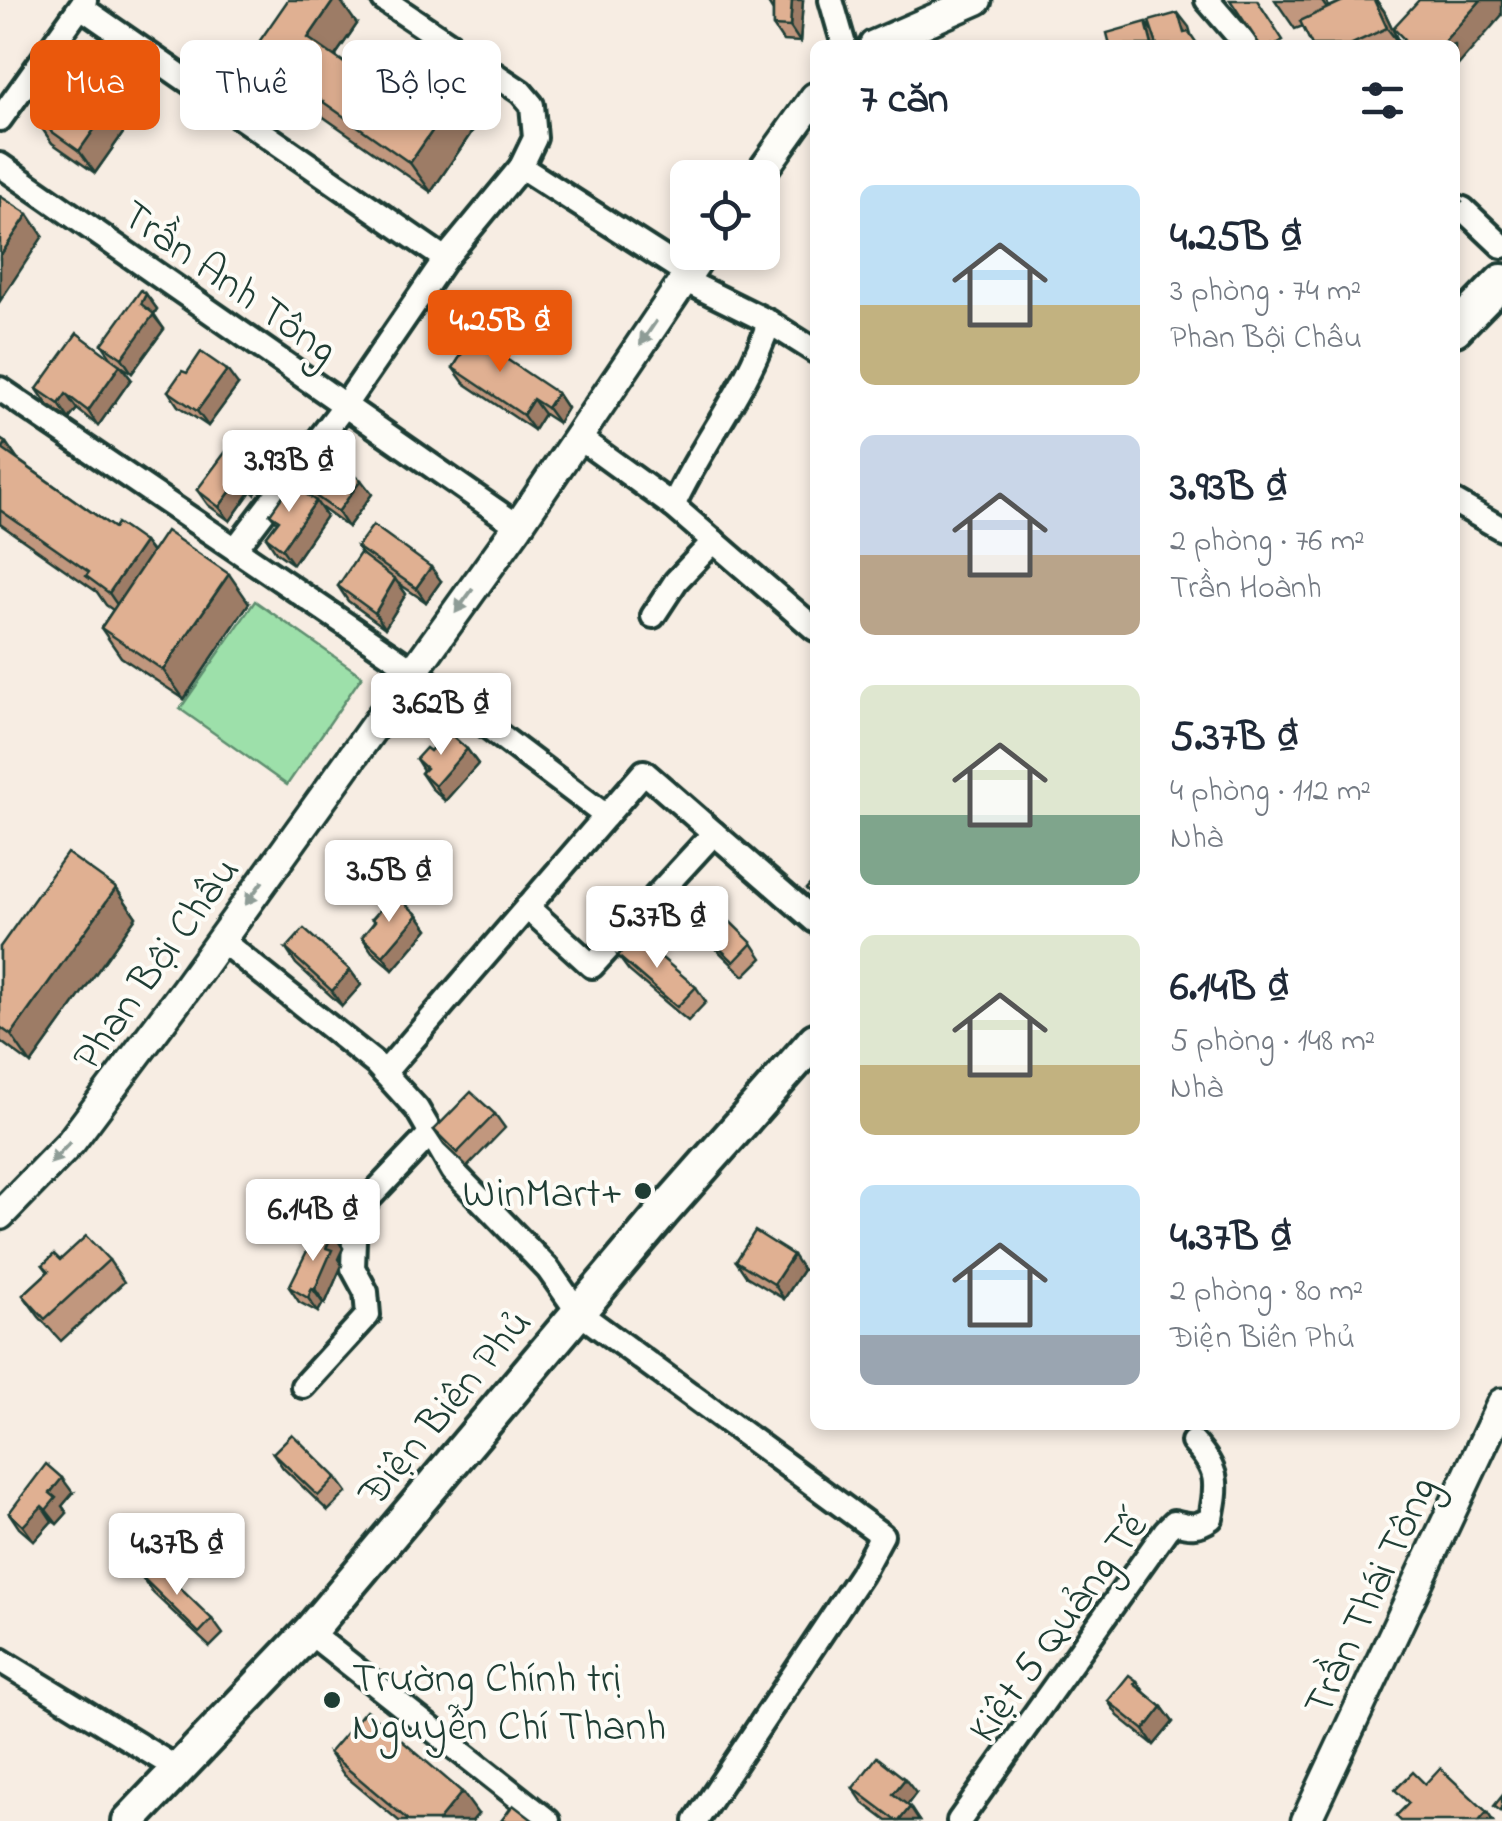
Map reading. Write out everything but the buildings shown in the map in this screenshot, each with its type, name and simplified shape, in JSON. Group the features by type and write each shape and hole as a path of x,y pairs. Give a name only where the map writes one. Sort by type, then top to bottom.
{"main road":[{"path":"1460,324 1502,280"},
{"name":"Điện Biên Phủ","path":"130,1821 309,1632 578,1312 810,1046"}],"street":[{"path":"236,548 345,406 445,259 521,167 535,138 532,104 521,92 384,0"},
{"path":"831,0 843,40"},
{"path":"885,40 977,0"},
{"path":"1207,0 1242,40"},
{"path":"0,119 83,4 445,259"},
{"path":"769,160 810,105"},
{"name":"Trần Anh Tông","path":"0,165 518,526"},
{"path":"521,167 670,256"},
{"path":"1460,208 1502,246"},
{"name":"Phan Bội Châu","path":"0,1216 71,1142 221,940 518,526 690,270"},
{"path":"692,270 810,348"},
{"path":"672,506 752,363 769,322"},
{"path":"0,389 414,670 606,816"},
{"path":"578,438 672,506 810,624"},
{"path":"1460,505 1502,528"},
{"path":"653,616 676,581 714,541"},
{"path":"384,1072 644,772 810,917"},
{"path":"527,907 592,966 714,833"},
{"path":"221,940 384,1072 417,1109 453,1171 548,1269 578,1312 882,1535 861,1574 696,1821"},
{"path":"303,1386 368,1315 366,1292 353,1268 355,1213 430,1134"},
{"name":"Trần Thái Tông","path":"1306,1821 1501,1406"},
{"name":"Kiệt 5 Quảng Tế","path":"959,1821 1166,1530 1174,1522 1191,1527 1211,1518 1218,1484 1212,1465 1193,1442"},
{"path":"309,1632 548,1821"},
{"path":"0,1660 178,1769"}],"green space":[{"path":"255,601 362,676 287,785 180,709"}],"place":[{"name":"WinMart+","path":"643,1191"},
{"name":"Trường Chính trị Nguyễn Chí Thanh","path":"332,1700"}]}
